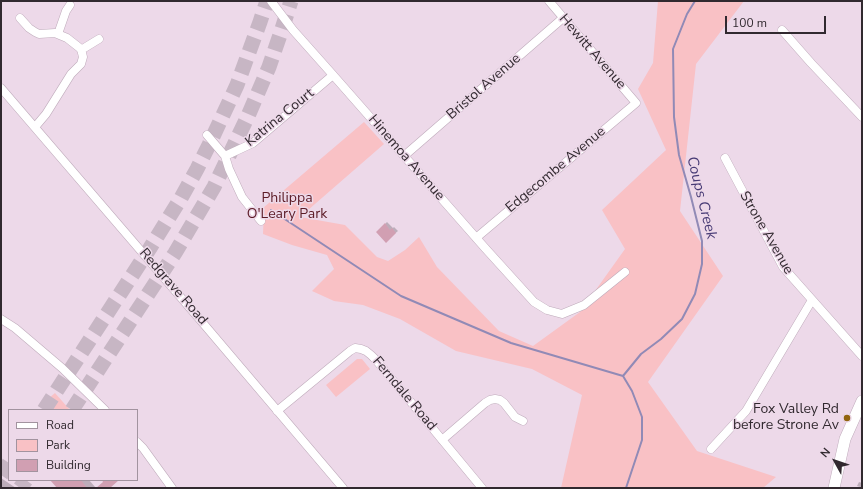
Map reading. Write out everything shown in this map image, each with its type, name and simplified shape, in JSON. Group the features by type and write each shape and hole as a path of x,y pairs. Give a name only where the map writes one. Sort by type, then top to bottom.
{"main road":[{"path":"834,488 845,440 862,401"}],"street":[{"name":"Hinemoa Avenue","path":"270,1 293,30 534,302 547,310 562,314 584,305 625,272"},
{"name":"Hewitt Avenue","path":"549,1 636,103"},
{"path":"58,34 66,11 70,5"},
{"path":"20,18 35,32 40,34 55,33 67,38 77,45 81,50 83,57 81,64 71,74 46,114 35,127"},
{"name":"Bristol Avenue","path":"404,156 564,18"},
{"path":"782,30 862,117"},
{"path":"81,50 98,39"},
{"name":"Katrina Court","path":"225,156 254,143 333,75"},
{"name":"Redgrave Road","path":"1,88 343,488"},
{"name":"Edgecombe Avenue","path":"476,238 636,103"},
{"path":"207,135 225,156 229,169 242,197 261,222"},
{"name":"Strone Avenue","path":"725,158 783,267 862,356"},
{"path":"711,449 746,411 812,300"},
{"path":"1,319 15,328 62,368 104,409"},
{"name":"Ferndale Road","path":"277,411 350,351 355,348 361,349 371,354 482,488"},
{"path":"442,440 490,400 500,400 515,417 523,421"},
{"path":"138,443 172,488"}],"green space":[{"name":"Philippa O'Leary Park","path":"658,1 744,1 696,64 680,211 723,276 648,382 697,451 776,477 763,488 561,488 582,395 532,369 456,351 400,319 363,305 334,301 312,291 334,269 327,255 292,245 263,234 265,210 263,208 364,122 384,144 300,217 345,225 377,257 388,261 405,250 419,237 437,267 499,331 533,346 580,312 625,249 602,210 666,150 638,89 653,63"},
{"path":"357,359 362,359 370,369 336,397 326,385"},
{"path":"55,393 69,409 48,409 43,403"}],"building":[{"path":"385,223 390,230 392,228 396,233 386,243 376,232"},
{"path":"51,481 82,481 87,488 64,487 57,488"},
{"path":"118,481 110,488 96,488 103,482"}],"waterway":[{"name":"Coups Creek","path":"626,488 642,440 642,417 632,391 623,376 641,354 661,339 682,319 695,294 702,264 702,241 679,155 674,117 673,49 687,14 695,1"},
{"path":"271,210 401,296 511,343 623,376"}],"tunnel":[{"path":"45,409 150,248 197,169 237,85 267,1"},
{"path":"73,409 175,253 214,187 248,116 269,67 291,1"},
{"path":"1,475 8,464"},
{"path":"20,488 25,481"}],"place":[{"name":"Fox Valley Rd before Strone Av","path":"847,418"}]}
